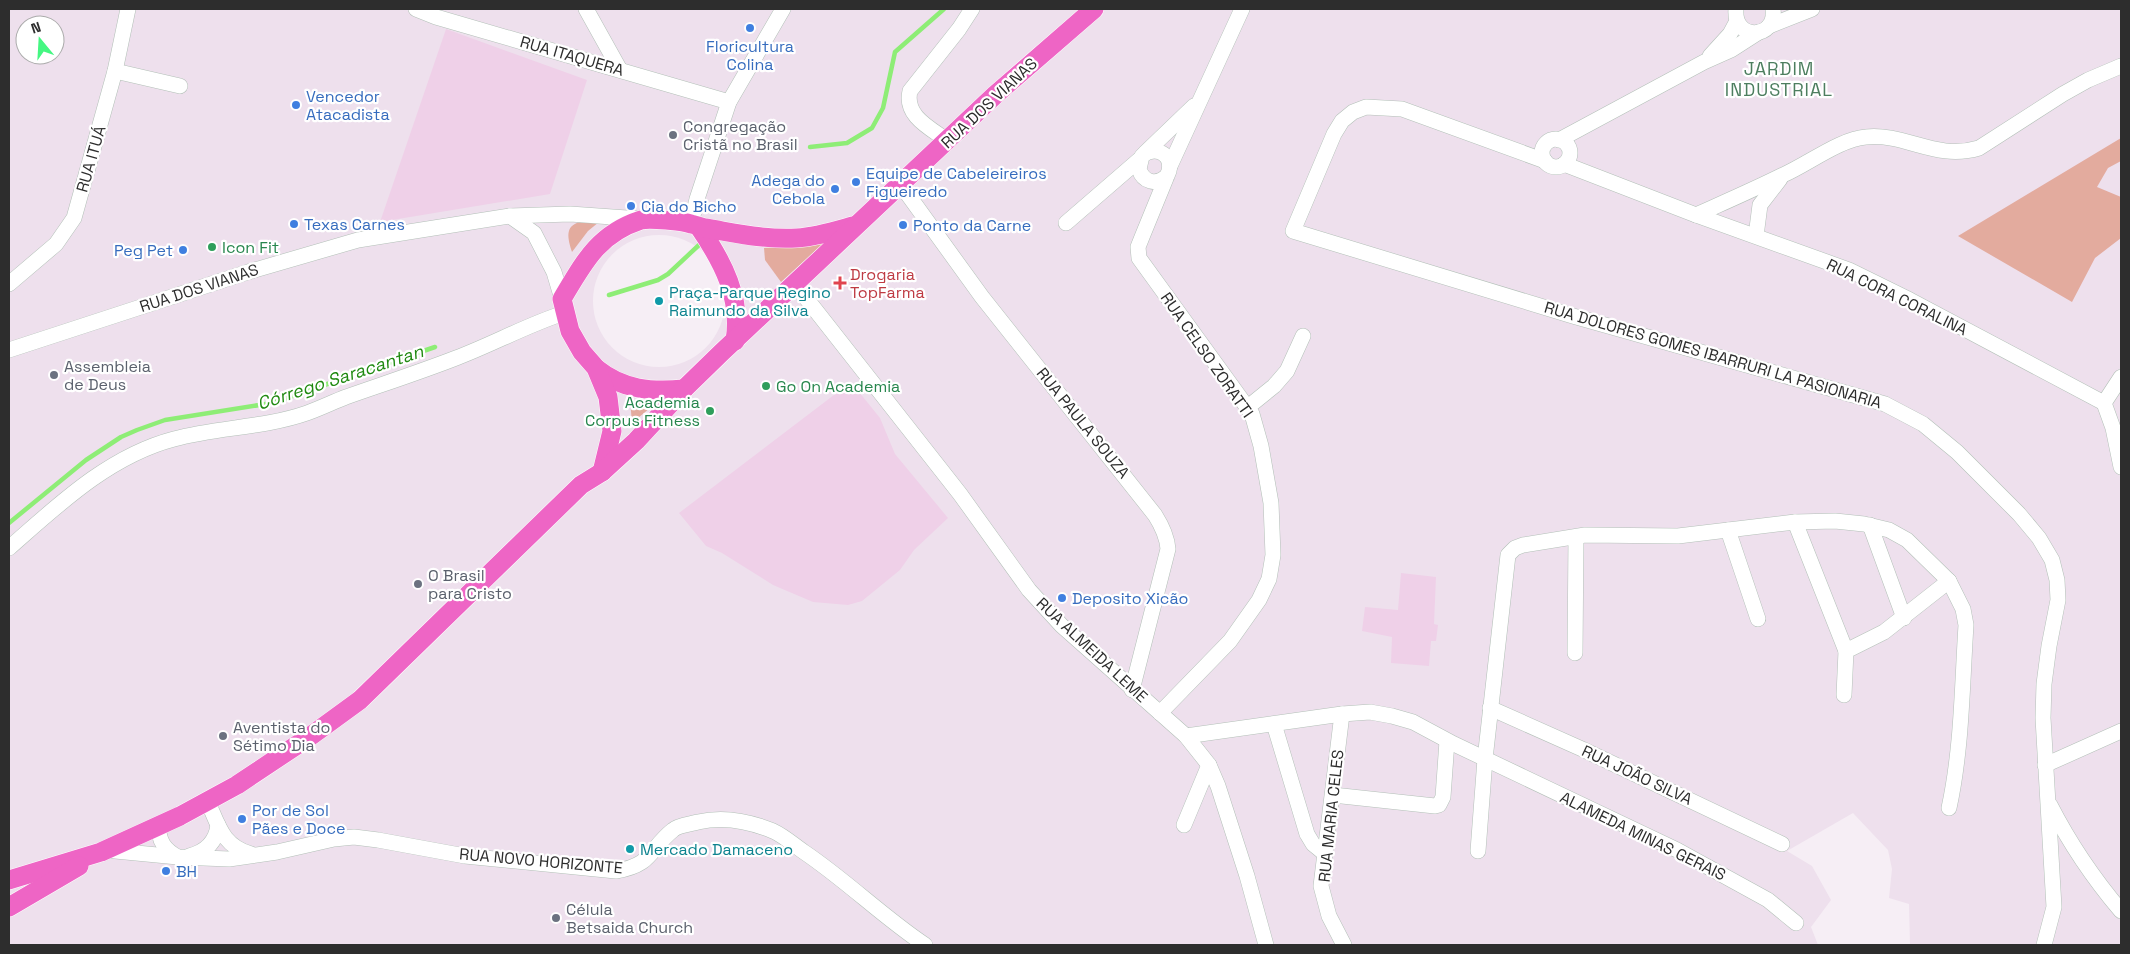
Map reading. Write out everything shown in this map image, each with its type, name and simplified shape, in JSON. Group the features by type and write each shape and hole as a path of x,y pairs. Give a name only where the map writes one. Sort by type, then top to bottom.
{"main road":[{"name":"RUA DOS VIANAS","path":"643,219 784,238 816,236 857,225 995,95 1094,9"},
{"path":"643,219 607,238 582,263 564,306 570,331 582,352 596,368 612,380 631,387 650,390 684,389"},
{"path":"695,225 720,257 728,278 738,326 736,342"},
{"path":"9,880 103,851 208,802 237,785 351,708 581,485 602,472 636,442 684,389 736,342 857,225"},
{"path":"596,368 608,397 612,431 602,472"},
{"path":"9,907 54,882 103,851"}],"street":[{"name":"RUA ITUÁ","path":"9,284 56,244 74,218 115,71 128,9"},
{"name":"RUA ITAQUERA","path":"418,9 436,17 729,102"},
{"path":"586,9 620,70"},
{"path":"695,225 697,199 729,102 784,9"},
{"path":"948,141 915,116 909,108 908,99 910,91 960,29 972,9"},
{"name":"RUA CELSO ZORATTI","path":"1160,713 1230,641 1259,600 1269,579 1273,555 1271,503 1257,430 1248,407 1140,258 1138,248 1168,171 1198,102 1242,9"},
{"path":"1559,140 1569,148 1569,157 1564,164 1555,167 1545,161 1542,154 1546,144 1550,141 1559,140 1704,62 1731,50 1764,29 1774,15 1773,9"},
{"path":"1736,15 1743,29 1753,33 1812,9"},
{"path":"1704,62 1724,43 1736,15"},
{"path":"1696,215 1784,175 1846,142 1865,137 1880,137 1946,152 1963,153 1979,148 2063,94 2088,80 2121,66"},
{"path":"115,71 180,86"},
{"path":"1066,223 1143,156 1198,102"},
{"name":"RUA DOLORES GOMES IBARRURI LA PASIONARIA","path":"1545,161 1402,108 1366,107 1353,112 1342,121 1334,134 1293,231 1572,316 1839,389 1885,404 1923,424 1957,452 2019,514 2039,538 2052,560 2057,580 2058,600 2044,684 2045,765 2054,907 2044,945"},
{"path":"1154,150 1167,157 1168,171 1158,182 1148,181 1143,178 1138,169 1143,156 1154,150"},
{"name":"RUA CORA CORALINA","path":"1564,164 1696,215 1858,274 2104,403"},
{"path":"1756,236 1760,205 1766,195 1784,175"},
{"name":"RUA PAULA SOUZA","path":"901,185 982,297 1156,515 1163,528 1168,540 1168,550 1132,690"},
{"name":"RUA DOS VIANAS","path":"9,350 346,242 435,226 510,216 561,213 643,219"},
{"path":"9,548 88,482 117,463 145,449 162,442 190,435 265,424 308,412 456,358 564,306 554,272 534,234 510,216"},
{"name":"RUA ALMEIDA LEME","path":"795,284 972,512 1029,590 1062,626 1186,736 1209,765 1218,786 1247,876 1266,945"},
{"path":"1248,407 1274,386 1287,371 1303,336"},
{"path":"2121,377 2104,403 2113,428 2121,467"},
{"path":"1478,851 1482,757 1490,708 1508,555 1515,548 1523,545 1576,537 1678,536 1795,522 1835,521 1870,525 1889,530 1907,540 1949,581 1963,609 1966,625 1959,748 1949,808"},
{"path":"1795,522 1846,651 1844,695"},
{"path":"1870,525 1904,618"},
{"path":"1728,530 1758,619"},
{"path":"1575,653 1576,537"},
{"path":"1846,651 1884,632 1949,581"},
{"name":"RUA JOÃO SILVA","path":"1490,708 1582,749 1782,844"},
{"name":"ALAMEDA MINAS GERAIS","path":"1186,736 1342,714 1370,712 1413,722 1677,850 1768,900 1796,923"},
{"name":"RUA MARIA CELES","path":"1342,714 1321,886 1329,916 1344,945"},
{"path":"1274,724 1308,834 1313,844 1324,853"},
{"path":"2045,765 2121,731"},
{"path":"1333,794 1439,805 1443,797 1451,742"},
{"path":"1184,825 1209,765"},
{"path":"208,802 218,825 232,846 253,855"},
{"path":"2048,802 2081,859 2099,885 2121,911"},
{"name":"RUA NOVO HORIZONTE","path":"103,851 178,858 215,859 277,852 334,839 354,837 466,856 616,871 632,868 640,864 674,828 704,821 729,819 748,822 774,832 830,869 897,926 925,945"},
{"path":"159,826 164,847 178,858 191,856 206,849 214,841 218,825"}],"shaded area":[{"path":"446,29 587,80 550,194 380,222"},
{"path":"2121,138 2121,161 2108,168 2097,187 2121,197 2121,238 2095,258 2072,302 1958,236"},
{"path":"580,222 599,222 588,231 572,252 568,234 569,230"},
{"name":"Praça-Parque Regino Raimundo da Silva","path":"659,235 672,236 684,240 706,254 720,276 724,288 724,314 720,326 706,348 684,362 672,366 659,367 646,366 634,362 612,348 598,326 594,314 593,301 594,288 598,276 612,254 634,240 646,236"},
{"path":"827,240 781,282 765,260 764,248"},
{"path":"851,382 880,418 895,454 948,518 914,550 900,570 862,601 848,605 813,602 773,585 722,553 706,546 679,513"},
{"path":"631,400 656,403 632,423"},
{"path":"1401,573 1436,577 1434,624 1438,625 1436,641 1431,641 1429,666 1391,663 1392,637 1362,631 1365,607 1398,610"},
{"path":"1853,813 1888,850 1892,869 1889,898 1909,904 1910,945 1818,945 1811,927 1831,900 1812,866 1787,851"}],"waterway":[{"name":"Córrego Saracantan","path":"810,147 847,143 872,128 883,108 895,52 944,9"},
{"name":"Córrego Saracantan","path":"609,295 658,280 668,274 699,245"},
{"name":"Córrego Saracantan","path":"9,523 86,460 121,437 137,430 165,420 272,403 435,347"}],"place":[{"name":"Floricultura Colina","path":"750,28"},
{"name":"Vencedor Atacadista","path":"296,105"},
{"name":"Congregação Cristã no Brasil","path":"673,135"},
{"name":"Equipe de Cabeleireiros Figueiredo","path":"856,182"},
{"name":"Adega do Cebola","path":"835,189"},
{"name":"Cia do Bicho","path":"631,206"},
{"name":"Texas Carnes","path":"294,224"},
{"name":"Ponto da Carne","path":"903,225"},
{"name":"Icon Fit","path":"212,247"},
{"name":"Peg Pet","path":"183,250"},
{"name":"Drogaria TopFarma","path":"840,283"},
{"name":"Praça-Parque Regino Raimundo da Silva","path":"659,301"},
{"name":"Assembleia de Deus","path":"54,375"},
{"name":"Go On Academia","path":"766,386"},
{"name":"Academia Corpus Fitness","path":"710,411"},
{"name":"O Brasil para Cristo","path":"418,584"},
{"name":"Deposito Xicão","path":"1062,598"},
{"name":"Aventista do Sétimo Dia","path":"223,736"},
{"name":"Por de Sol Pães e Doce","path":"242,819"},
{"name":"Mercado Damaceno","path":"630,849"},
{"name":"BH","path":"166,871"},
{"name":"Célula Betsaida Church","path":"556,918"}],"district":[{"name":"JARDIM INDUSTRIAL","path":"1779,78"}]}
